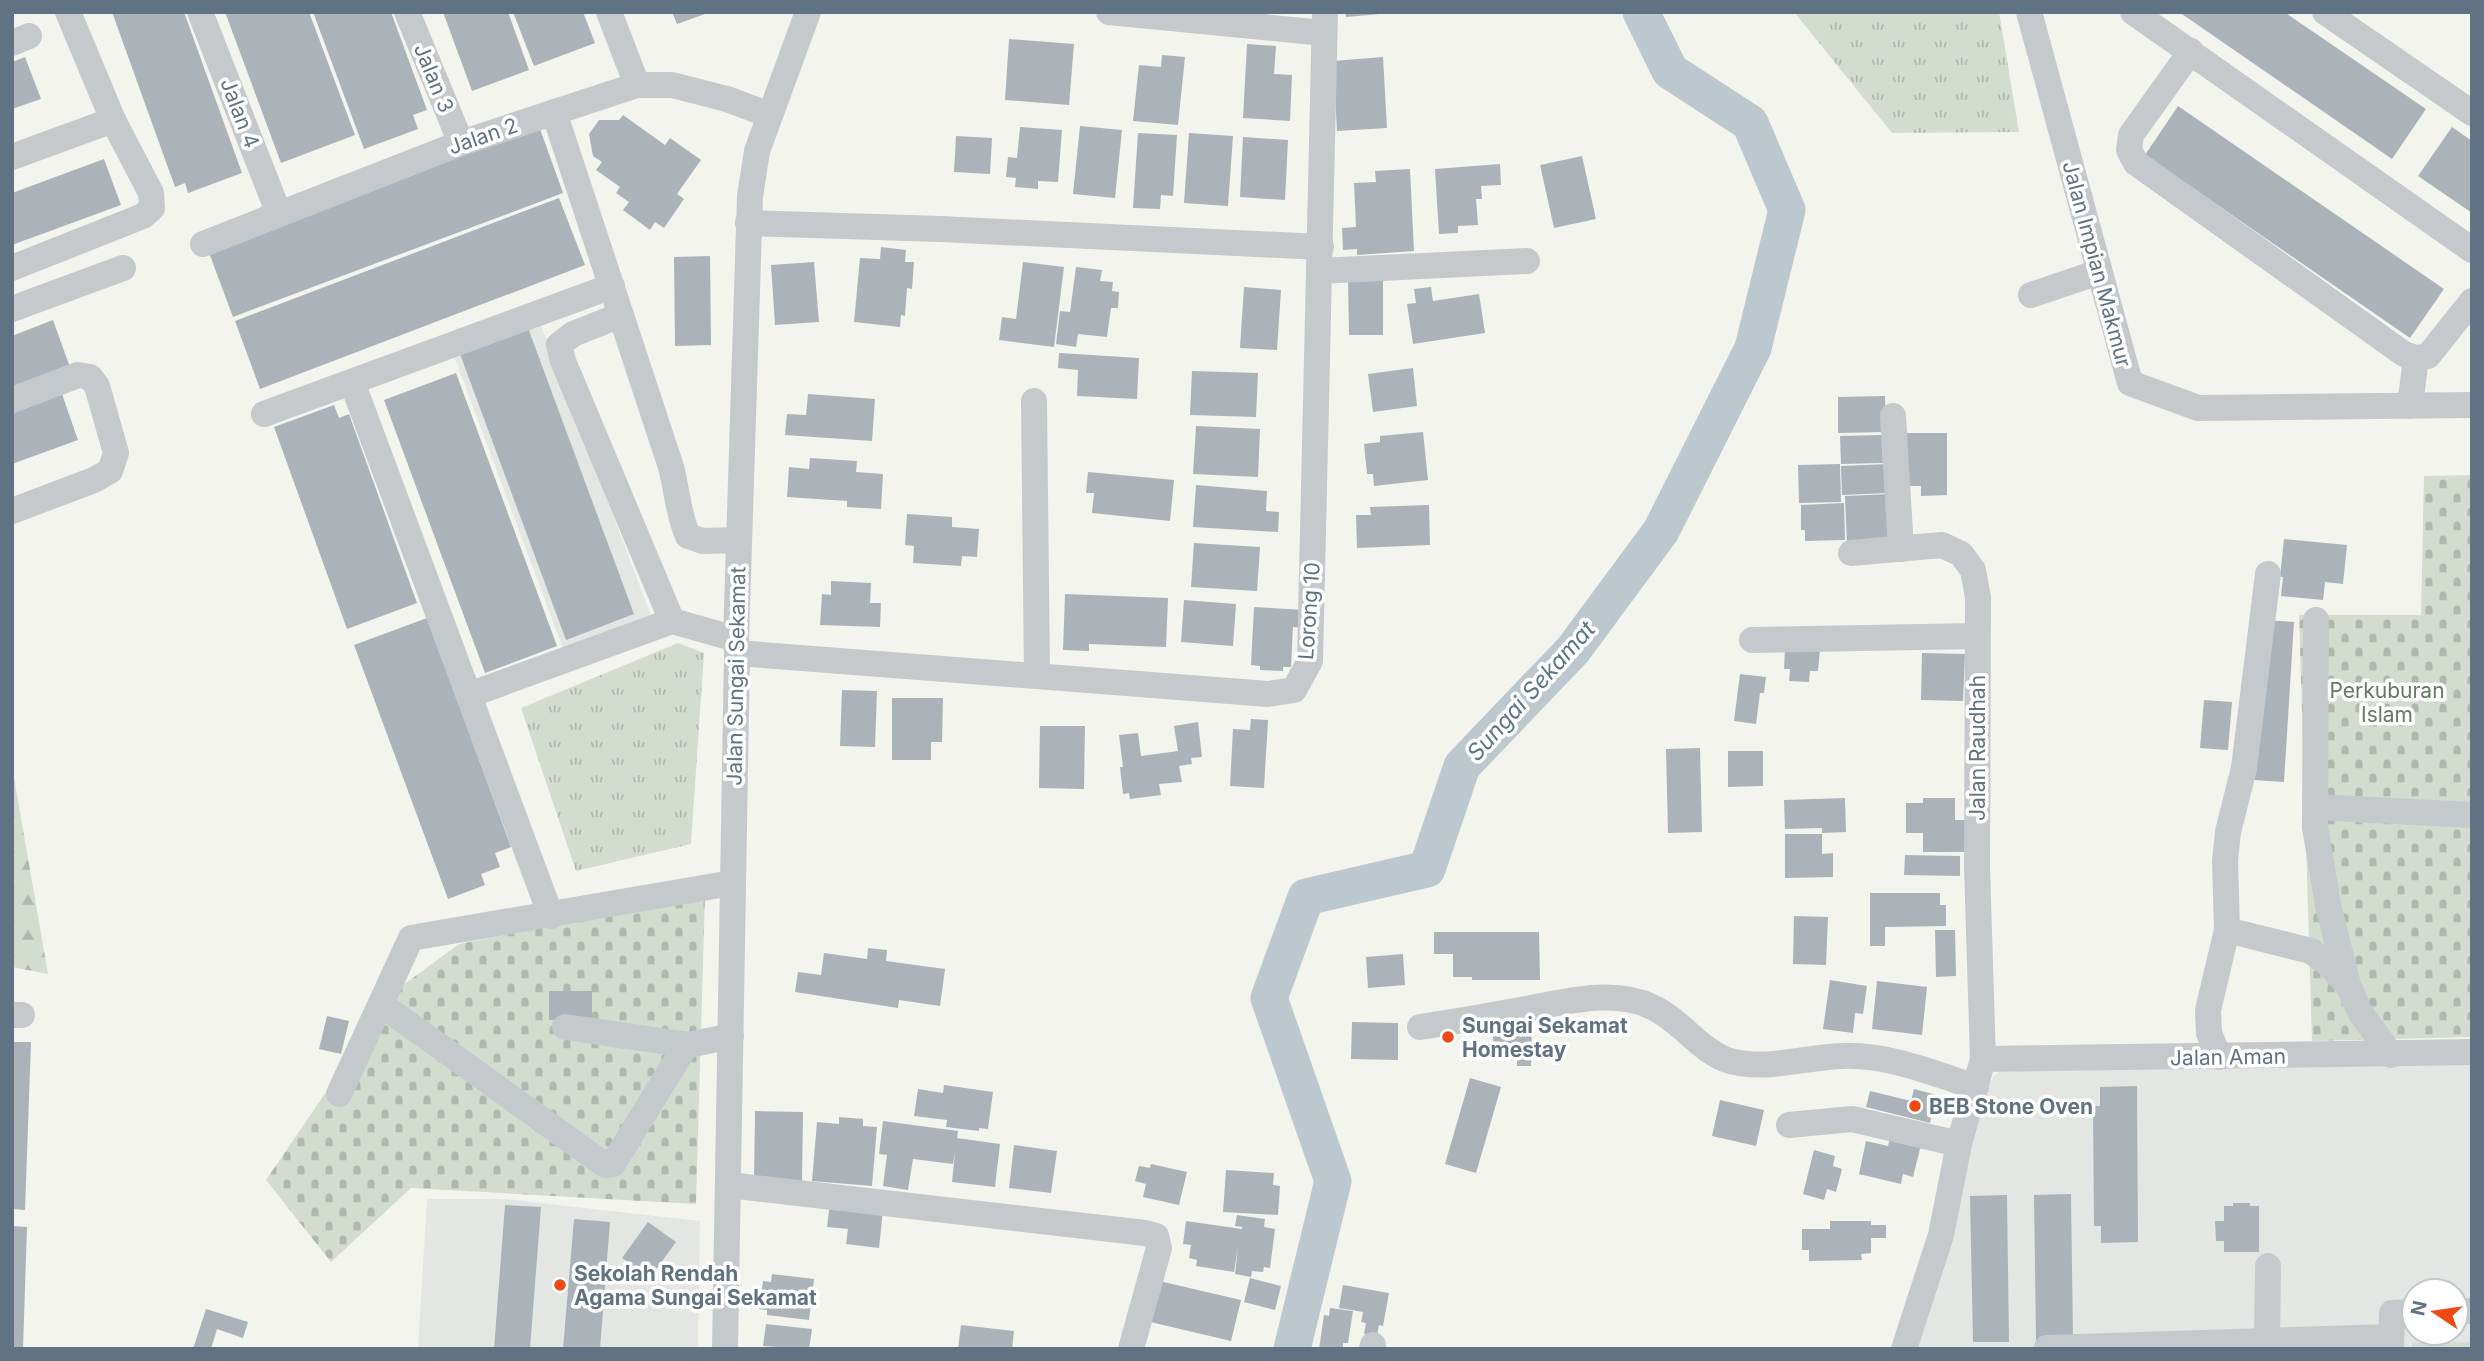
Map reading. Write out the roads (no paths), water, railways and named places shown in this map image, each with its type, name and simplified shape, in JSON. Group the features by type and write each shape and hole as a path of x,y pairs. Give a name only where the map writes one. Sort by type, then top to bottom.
{"street":[{"path":"12,268 143,216 152,208 151,193 113,120 68,12"},
{"name":"Jalan 4","path":"201,12 279,215"},
{"name":"Jalan 3","path":"407,12 461,143"},
{"path":"609,12 637,85"},
{"name":"Jalan Sungai Sekamat","path":"725,1349 738,540 748,223 757,151 808,12"},
{"path":"1109,12 1324,22"},
{"name":"Jalan Impian Makmur","path":"2029,12 2130,383 2198,408 2472,405"},
{"path":"2133,12 2472,250"},
{"path":"2325,12 2472,113"},
{"name":"Lorong 10","path":"671,621 737,646 1268,694 1294,690 1310,661 1324,22"},
{"path":"2191,51 2131,135 2129,150 2136,163 2404,354 2416,358 2428,356 2472,301"},
{"name":"Jalan 2","path":"203,244 461,143 637,85 672,85 727,99 771,115"},
{"path":"554,112 671,467 678,492 681,521 688,536 703,541 738,540"},
{"path":"12,157 113,120"},
{"path":"748,223 940,229 1320,259 1527,261"},
{"path":"12,309 123,268"},
{"path":"2031,295 2099,272"},
{"path":"264,414 612,285"},
{"path":"469,695 671,621 563,362 559,345 573,334 621,315"},
{"path":"2410,406 2416,358"},
{"path":"12,400 78,375 90,377 97,386 116,453 110,471 94,480 12,511"},
{"path":"352,382 551,916"},
{"path":"1034,401 1037,675"},
{"path":"1893,416 1901,549"},
{"name":"Jalan Raudhah","path":"1851,553 1942,545 1961,554 1973,570 1978,598 1977,867 1983,1059 1959,1144 1941,1235 1905,1349"},
{"path":"2218,1057 2209,1033 2208,1010 2227,930 2225,861 2228,832 2244,768 2268,574"},
{"path":"2316,621 2315,827 2328,905 2348,985 2360,1012 2391,1055"},
{"path":"1752,640 1977,636"},
{"path":"2315,807 2472,815"},
{"path":"339,1094 411,938 732,883"},
{"path":"2227,930 2311,951 2328,963 2348,985"},
{"path":"1420,1027 1582,1000 1620,998 1651,1006 1682,1026 1705,1048 1730,1061 1762,1064 1842,1056 1863,1057 1918,1069 1976,1087"},
{"path":"382,1005 605,1165 613,1164 680,1054 689,1045"},
{"path":"565,1027 689,1045 731,1036"},
{"name":"Jalan Aman","path":"1983,1059 2472,1052"},
{"path":"1789,1125 1852,1119 1959,1144"},
{"path":"728,1185 1156,1236 1159,1248 1131,1349"},
{"path":"2267,1341 2268,1266"},
{"path":"2047,1348 2267,1341 2391,1343 2392,1313 2400,1313"}],"waterway":[{"name":"Sungai Sekamat","path":"1292,1349 1333,1181 1269,998 1306,897 1427,869 1462,766 1573,650 1661,531 1753,348 1787,210 1750,123 1670,71 1641,12"}],"place":[{"name":"Sungai Sekamat Homestay","path":"1448,1037"},
{"name":"BEB Stone Oven","path":"1915,1106"},
{"name":"Sekolah Rendah Agama Sungai Sekamat","path":"560,1285"}],"park label":[{"name":"Perkuburan Islam","path":"2387,702"}]}
